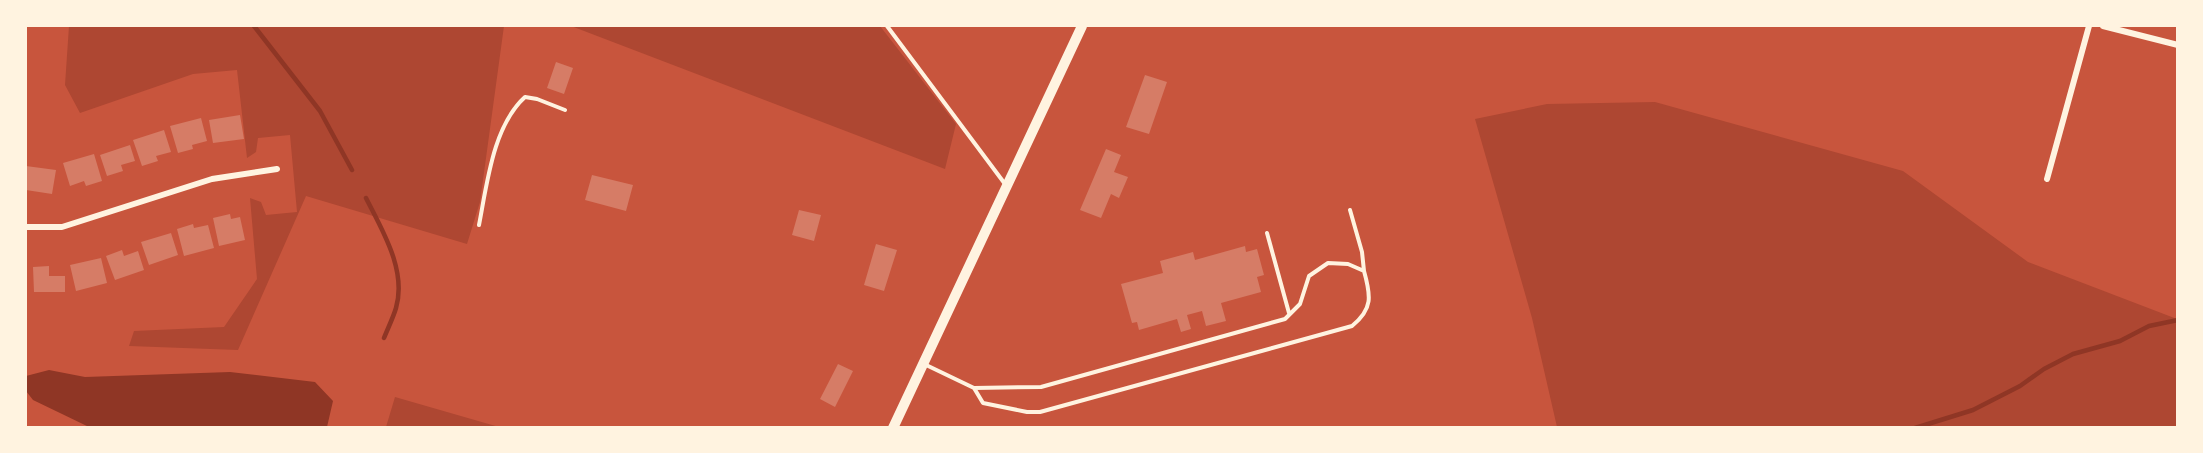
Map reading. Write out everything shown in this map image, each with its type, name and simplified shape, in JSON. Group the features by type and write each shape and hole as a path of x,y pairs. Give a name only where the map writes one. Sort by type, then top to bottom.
{"street":[{"path":"893,428 1082,26"},
{"path":"2047,179 2089,26"},
{"path":"2103,26 2178,45"},
{"path":"26,227 62,227 212,179 277,169"}],"lane":[{"path":"887,26 1007,187"},
{"path":"479,225 488,181 501,136 513,108 525,97 537,99 565,110"},
{"path":"974,388 983,403 1027,412 1040,412 1352,326 1362,318 1370,305 1371,294 1350,210"},
{"path":"1267,233 1290,314"},
{"path":"923,364 974,388 1041,387 1285,319 1300,304 1309,276 1329,263 1348,264 1364,271"}],"shaded area":[{"path":"69,26 504,26 480,202 467,244 306,196 238,350 129,346 134,331 224,327 257,279 250,198 261,202 266,215 297,212 290,135 258,138 256,152 247,158 237,70 193,74 80,113 65,85"},
{"path":"571,26 880,26 956,124 945,169"},
{"path":"1655,102 1903,171 2028,262 2177,319 2177,427 1557,427 1532,318 1475,119 1547,104"},
{"path":"49,370 85,377 230,372 315,382 333,401 327,427 89,427 33,400 26,391 26,376"},
{"path":"395,397 499,427 386,427"}],"building":[{"path":"556,62 573,68 564,94 547,88"},
{"path":"1145,75 1167,82 1149,134 1126,127"},
{"path":"240,115 244,139 213,143 209,120"},
{"path":"201,118 207,141 192,145 193,149 178,153 170,126"},
{"path":"164,130 171,152 156,156 158,161 142,166 133,140"},
{"path":"130,145 135,161 121,165 123,171 107,176 100,155"},
{"path":"1106,149 1121,155 1114,172 1128,177 1119,198 1111,194 1101,218 1080,210"},
{"path":"94,154 102,181 86,186 84,181 70,186 63,163"},
{"path":"26,166 56,170 52,194 26,190"},
{"path":"592,175 633,185 626,211 585,200"},
{"path":"799,210 821,215 814,241 792,235"},
{"path":"230,214 231,219 240,217 245,240 219,246 213,218"},
{"path":"193,224 194,228 208,225 214,248 184,256 177,229"},
{"path":"171,233 178,255 149,265 141,242"},
{"path":"876,244 897,250 884,291 864,285"},
{"path":"1245,246 1246,252 1257,249 1264,275 1257,277 1261,292 1221,303 1226,321 1206,326 1202,311 1187,315 1191,329 1181,332 1177,319 1139,330 1137,322 1132,323 1121,284 1163,273 1160,261 1193,252 1195,260"},
{"path":"122,250 124,256 138,251 144,270 115,280 106,256"},
{"path":"101,258 107,283 76,291 70,265"},
{"path":"49,266 49,276 65,276 65,292 34,292 33,267"},
{"path":"838,364 853,371 835,407 820,399"}],"waterway":[{"path":"254,26 320,111 352,170"},
{"path":"366,198 391,251 398,279 399,294 396,308 384,338"},
{"path":"1915,428 1973,410 2020,386 2044,369 2073,354 2120,341 2149,326 2178,320"}]}
